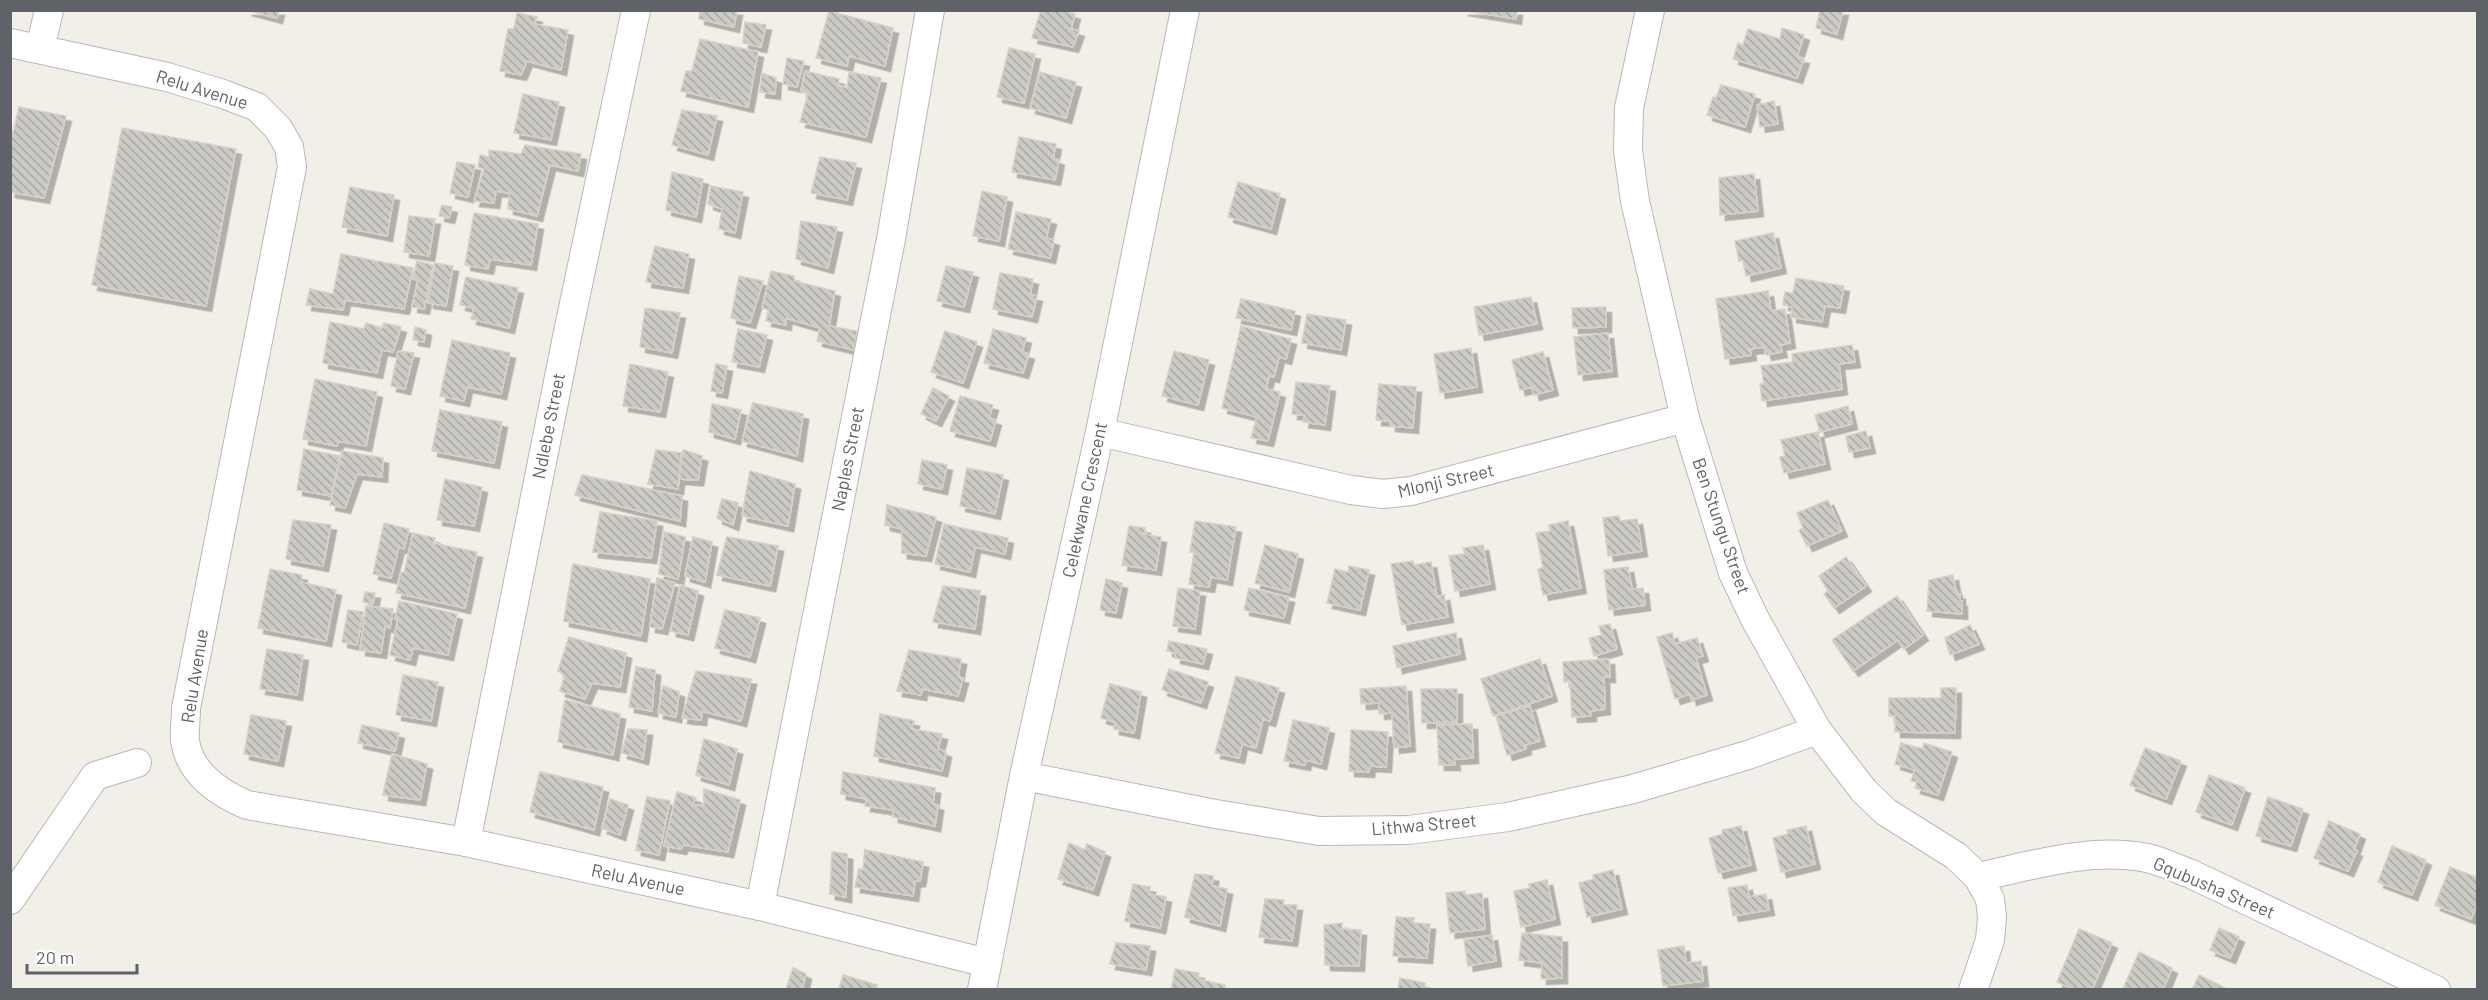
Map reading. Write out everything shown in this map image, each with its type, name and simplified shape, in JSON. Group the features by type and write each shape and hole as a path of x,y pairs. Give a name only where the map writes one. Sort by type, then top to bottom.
{"street":[{"path":"40,49 49,10"},
{"name":"Ndlebe Street","path":"466,842 566,343 636,10"},
{"name":"Naples Street","path":"760,906 891,239 930,10"},
{"name":"Celekwane Crescent","path":"985,976 1024,776 1100,432 1185,10"},
{"name":"Ben Stungu Street","path":"1650,10 1629,108 1628,151 1635,201 1684,418 1733,573 1755,619 1817,730 1864,791 1886,812 1956,856 1978,877 1990,899 1992,917 1990,940 1973,990"},
{"name":"Relu Avenue","path":"10,43 167,77 240,100 257,107 278,128 289,147 292,168 186,708 185,741 192,762 206,781 227,796 247,805 466,842 760,906 985,976"},
{"name":"Mlonji Street","path":"1100,432 1351,490 1383,494 1411,491 1495,470 1684,418"},
{"name":"Lithwa Street","path":"1024,776 1210,813 1318,831 1409,830 1508,817 1633,789 1748,755 1817,730"},
{"path":"10,900 95,776 137,763"},
{"name":"Gqubusha Street","path":"1978,877 2082,855 2120,854 2150,859 2190,874 2434,989"}],"building":[{"path":"246,10 279,10 277,18"},
{"path":"700,10 737,10 734,27 699,19"},
{"path":"1041,10 1061,10 1075,14 1071,29 1079,31 1073,47 1032,38"},
{"path":"1462,10 1517,10 1516,19"},
{"path":"1820,10 1843,10 1837,34 1816,28"},
{"path":"829,11 893,28 885,66 849,56 847,66 816,58"},
{"path":"517,13 537,17 534,24 568,30 561,70 527,61 521,75 500,71 508,29 514,29"},
{"path":"745,22 766,25 761,47 743,43"},
{"path":"1782,28 1804,35 1797,57 1804,58 1797,78 1733,59 1738,43 1743,45 1748,29 1780,39"},
{"path":"700,39 758,52 748,107 681,91 686,71 692,71"},
{"path":"1009,48 1035,54 1024,103 997,97"},
{"path":"787,58 804,61 797,87 783,84"},
{"path":"805,71 839,79 838,85 847,88 849,72 881,78 866,137 800,122 808,94 801,91"},
{"path":"1040,72 1076,82 1066,118 1030,108"},
{"path":"762,73 776,78 775,94 760,92"},
{"path":"1721,85 1755,94 1745,127 1707,115 1713,97 1716,98"},
{"path":"523,94 559,102 551,140 514,133"},
{"path":"1774,101 1778,124 1760,127 1757,105"},
{"path":"19,107 66,116 44,198 10,192 10,145"},
{"path":"682,110 717,116 708,155 672,145"},
{"path":"122,128 236,149 206,306 92,285"},
{"path":"1019,137 1056,144 1053,158 1059,160 1055,180 1012,172"},
{"path":"525,145 581,154 578,171 550,165 537,216 508,209 509,193 496,191 494,203 474,201 484,169 478,167 480,155 489,157 489,150 521,154"},
{"path":"820,157 856,163 847,200 811,193"},
{"path":"457,162 475,165 468,197 450,193"},
{"path":"672,172 703,179 696,217 666,210"},
{"path":"1754,174 1758,211 1720,215 1719,178"},
{"path":"1238,182 1280,194 1271,229 1228,217"},
{"path":"711,186 743,192 735,233 719,229 722,209 708,204"},
{"path":"350,187 394,195 387,236 342,227"},
{"path":"982,191 1007,197 999,241 973,236"},
{"path":"442,205 452,207 449,218 439,216"},
{"path":"1016,212 1051,219 1046,238 1054,240 1050,258 1008,249"},
{"path":"474,213 538,224 531,265 490,259 488,269 465,265"},
{"path":"409,216 435,219 429,256 404,252"},
{"path":"801,221 837,227 828,268 796,259"},
{"path":"1773,233 1781,268 1746,276 1743,260 1739,261 1735,241"},
{"path":"655,246 689,254 683,288 646,282"},
{"path":"341,254 413,268 404,309 345,300 343,310 306,305 310,289 333,294"},
{"path":"417,261 433,265 424,309 412,307 418,280 413,279"},
{"path":"435,263 453,266 446,306 428,303"},
{"path":"946,266 973,272 964,307 937,301"},
{"path":"771,271 794,276 794,281 835,291 829,326 857,331 854,350 817,341 820,328 786,318 786,325 766,321 769,310 762,308"},
{"path":"1000,273 1033,279 1030,295 1037,296 1032,317 993,309"},
{"path":"739,276 763,281 750,323 731,318"},
{"path":"466,277 518,288 509,328 471,319 474,308 460,305"},
{"path":"1796,278 1844,286 1840,308 1825,306 1822,322 1791,317 1792,307 1783,305 1785,292 1793,293"},
{"path":"1768,291 1771,311 1785,309 1790,343 1780,345 1782,352 1766,355 1764,347 1750,349 1751,355 1725,359 1716,299"},
{"path":"1531,297 1537,324 1479,335 1474,307"},
{"path":"1241,299 1295,311 1291,330 1236,318"},
{"path":"1606,307 1606,327 1573,328 1572,308"},
{"path":"645,308 680,313 672,353 640,347"},
{"path":"1307,314 1346,320 1341,350 1302,343"},
{"path":"330,322 364,329 366,323 382,328 384,323 401,327 393,352 382,350 377,373 323,363"},
{"path":"1241,326 1291,339 1286,359 1279,357 1274,377 1269,376 1266,389 1280,392 1268,441 1251,438 1257,417 1222,408"},
{"path":"415,327 426,330 424,342 413,340"},
{"path":"738,329 767,335 759,367 732,362"},
{"path":"993,329 1026,338 1022,352 1029,354 1023,373 984,363"},
{"path":"945,331 977,342 963,383 931,372"},
{"path":"1608,333 1612,371 1578,375 1574,337"},
{"path":"452,340 510,353 501,394 467,387 464,401 440,396"},
{"path":"1852,345 1855,362 1839,364 1842,389 1762,401 1760,384 1764,384 1761,366 1793,362 1792,354"},
{"path":"1471,348 1477,387 1440,393 1434,354"},
{"path":"398,351 414,353 405,389 391,386"},
{"path":"1174,351 1209,360 1198,405 1162,396"},
{"path":"1543,352 1553,390 1534,395 1532,387 1520,390 1512,360"},
{"path":"630,364 668,372 660,412 623,406"},
{"path":"716,364 727,366 722,393 711,391"},
{"path":"315,379 377,392 366,446 338,441 337,446 303,439"},
{"path":"1296,382 1330,386 1325,425 1303,422 1305,415 1292,414"},
{"path":"1379,384 1416,387 1413,428 1390,426 1390,421 1376,420"},
{"path":"933,388 949,396 936,421 921,414"},
{"path":"960,396 993,405 989,418 996,420 990,441 950,431"},
{"path":"753,403 803,414 797,456 742,441"},
{"path":"753,403 803,414 797,456 742,441"},
{"path":"712,404 741,410 735,439 709,432"},
{"path":"712,404 741,410 735,439 709,432"},
{"path":"1848,406 1852,424 1820,432 1815,415"},
{"path":"440,410 502,422 494,463 432,451"},
{"path":"1866,431 1870,448 1849,452 1846,436"},
{"path":"1818,432 1825,464 1784,473 1780,457 1785,456 1781,440"},
{"path":"304,449 340,456 331,496 297,490"},
{"path":"656,450 681,453 678,489 648,484"},
{"path":"656,450 681,453 678,489 648,484"},
{"path":"683,450 702,456 698,480 679,479"},
{"path":"683,450 702,456 698,480 679,479"},
{"path":"342,451 383,458 382,477 357,474 345,508 330,505"},
{"path":"922,460 947,465 942,489 918,484"},
{"path":"967,468 1003,475 995,514 960,506"},
{"path":"750,471 795,484 788,526 742,516"},
{"path":"750,471 795,484 788,526 742,516"},
{"path":"582,475 682,496 680,521 575,495"},
{"path":"582,475 682,496 680,521 575,495"},
{"path":"445,479 482,487 474,526 437,520"},
{"path":"722,499 738,503 733,525 717,518"},
{"path":"722,499 738,503 733,525 717,518"},
{"path":"1828,500 1842,531 1807,546 1799,530 1803,528 1797,513"},
{"path":"887,505 936,517 926,556 902,553 902,529 885,525"},
{"path":"887,505 936,517 926,556 902,553 902,529 885,525"},
{"path":"600,512 657,521 651,558 593,552"},
{"path":"600,512 657,521 651,558 593,552"},
{"path":"1619,516 1620,521 1637,519 1642,551 1608,556 1603,518"},
{"path":"293,520 331,525 323,566 286,559"},
{"path":"1195,521 1236,527 1227,580 1211,577 1209,587 1189,584 1194,552 1190,552"},
{"path":"1568,521 1581,588 1543,595 1538,569 1543,568 1536,533 1550,531 1549,525"},
{"path":"384,523 409,529 404,549 399,547 391,578 373,574"},
{"path":"944,524 1008,538 1005,554 975,547 970,572 935,564"},
{"path":"1129,526 1145,528 1144,534 1161,537 1156,570 1122,565"},
{"path":"664,532 685,537 678,579 659,574"},
{"path":"664,532 685,537 678,579 659,574"},
{"path":"413,533 435,538 433,543 477,552 465,608 396,593 401,572 404,573"},
{"path":"693,537 712,542 705,582 685,576"},
{"path":"693,537 712,542 705,582 685,576"},
{"path":"727,537 778,546 770,586 717,575"},
{"path":"727,537 778,546 770,586 717,575"},
{"path":"1265,545 1298,554 1289,592 1255,583"},
{"path":"1483,545 1490,584 1455,591 1449,556 1465,554 1463,548"},
{"path":"1846,557 1866,586 1834,608 1824,594 1828,591 1819,576"},
{"path":"1413,561 1414,565 1431,562 1437,597 1444,595 1448,617 1402,625 1391,564"},
{"path":"573,564 650,579 641,636 564,621"},
{"path":"573,564 650,579 641,636 564,621"},
{"path":"1349,566 1369,570 1360,610 1327,603 1335,569 1348,572"},
{"path":"1628,567 1632,589 1643,588 1645,605 1609,610 1604,570"},
{"path":"270,569 302,575 301,582 336,590 326,641 258,628"},
{"path":"1953,575 1955,587 1962,601 1962,614 1927,611 1929,580"},
{"path":"657,578 675,583 662,629 650,627"},
{"path":"657,578 675,583 662,629 650,627"},
{"path":"1106,579 1122,583 1116,613 1100,610"},
{"path":"680,585 698,591 688,635 671,631"},
{"path":"680,585 698,591 688,635 671,631"},
{"path":"943,586 980,591 975,629 933,622"},
{"path":"943,586 980,591 975,629 933,622"},
{"path":"1178,588 1200,591 1195,629 1173,626"},
{"path":"1249,588 1289,597 1284,618 1244,610"},
{"path":"365,592 375,593 373,604 363,602"},
{"path":"1897,596 1923,635 1904,649 1898,640 1853,671 1832,640"},
{"path":"399,601 457,614 448,655 413,648 410,660 390,655 398,620 395,619"},
{"path":"366,606 393,609 390,628 385,626 381,653 360,650"},
{"path":"348,610 363,612 357,645 342,642"},
{"path":"725,610 760,618 750,657 715,648"},
{"path":"725,610 760,618 750,657 715,648"},
{"path":"1610,624 1617,649 1594,656 1589,638 1602,635 1599,626"},
{"path":"1970,625 1979,644 1950,655 1945,638"},
{"path":"1456,633 1460,654 1397,668 1393,646"},
{"path":"1672,633 1675,644 1697,638 1703,656 1696,658 1707,695 1691,700 1690,694 1675,699 1657,637"},
{"path":"569,637 626,653 620,687 592,683 585,699 560,691 565,675 558,671"},
{"path":"569,637 626,653 620,687 592,683 585,699 560,691 565,675 558,671"},
{"path":"1169,641 1207,649 1203,664 1175,658 1176,653 1167,651"},
{"path":"267,649 303,655 297,695 260,689"},
{"path":"909,650 961,659 958,677 963,678 958,696 922,689 921,695 897,691"},
{"path":"909,650 961,659 958,677 963,678 958,696 922,689 921,695 897,691"},
{"path":"1540,659 1552,696 1493,716 1481,679"},
{"path":"1609,659 1610,677 1604,677 1605,709 1591,711 1591,716 1572,717 1570,681 1564,682 1563,662"},
{"path":"636,667 655,670 652,711 629,707"},
{"path":"636,667 655,670 652,711 629,707"},
{"path":"1169,669 1208,682 1201,703 1162,690"},
{"path":"696,671 751,679 741,721 702,711 701,720 682,718"},
{"path":"696,671 751,679 741,721 702,711 701,720 682,718"},
{"path":"403,675 438,682 431,721 396,715"},
{"path":"1236,676 1279,688 1270,721 1263,719 1256,748 1242,744 1239,758 1215,753"},
{"path":"1110,684 1141,692 1134,733 1114,729 1115,722 1101,718"},
{"path":"1110,684 1141,692 1134,733 1114,729 1115,722 1101,718"},
{"path":"663,686 679,692 676,717 658,713"},
{"path":"663,686 679,692 676,717 658,713"},
{"path":"1406,686 1410,746 1394,748 1392,713 1379,714 1379,703 1361,704 1360,689"},
{"path":"1941,688 1956,688 1955,733 1895,732 1895,716 1889,716 1889,698 1941,698"},
{"path":"1421,689 1457,689 1457,722 1422,723"},
{"path":"565,700 620,714 613,755 558,742"},
{"path":"565,700 620,714 613,755 558,742"},
{"path":"1530,706 1540,741 1525,745 1526,749 1507,755 1496,716"},
{"path":"880,714 914,721 911,729 942,734 938,749 946,752 942,771 874,756"},
{"path":"880,714 914,721 911,729 942,734 938,749 946,752 942,771 874,756"},
{"path":"251,715 286,721 278,761 244,754"},
{"path":"1293,720 1329,728 1321,764 1306,760 1305,765 1284,761"},
{"path":"1472,724 1473,758 1454,759 1455,765 1439,765 1437,725"},
{"path":"362,725 399,733 395,751 358,743"},
{"path":"628,729 647,730 643,759 622,753"},
{"path":"628,729 647,730 643,759 622,753"},
{"path":"1351,730 1388,732 1386,767 1370,766 1369,772 1349,771"},
{"path":"704,739 737,749 729,785 696,775"},
{"path":"704,739 737,749 729,785 696,775"},
{"path":"1901,743 1923,749 1924,743 1952,752 1938,795 1915,788 1917,782 1911,781 1915,770 1895,764"},
{"path":"2145,748 2181,761 2166,799 2130,785"},
{"path":"392,754 427,764 420,800 383,795"},
{"path":"392,754 427,764 420,800 383,795"},
{"path":"540,772 603,787 594,830 530,812"},
{"path":"540,772 603,787 594,830 530,812"},
{"path":"843,772 935,788 933,804 938,805 935,826 893,817 893,810 865,806 867,799 841,794"},
{"path":"843,772 935,788 933,804 938,805 935,826 893,817 893,810 865,806 867,799 841,794"},
{"path":"2209,775 2245,788 2232,825 2196,812"},
{"path":"704,789 740,800 728,852 683,845 681,849 664,846 677,792 696,798 692,805 704,806"},
{"path":"704,789 740,800 728,852 683,845 681,849 664,846 677,792 696,798 692,805 704,806"},
{"path":"647,797 670,801 659,855 636,850"},
{"path":"647,797 670,801 659,855 636,850"},
{"path":"2268,797 2303,809 2291,846 2256,836"},
{"path":"610,799 628,805 620,835 602,828"},
{"path":"610,799 628,805 620,835 602,828"},
{"path":"2329,821 2360,834 2354,850 2357,851 2348,871 2314,858"},
{"path":"1741,826 1751,865 1718,873 1709,838 1723,834 1722,830"},
{"path":"1806,826 1815,864 1781,872 1773,838 1788,834 1787,830"},
{"path":"1069,843 1085,850 1087,844 1105,852 1093,890 1058,879"},
{"path":"1069,843 1085,850 1087,844 1105,852 1093,890 1058,879"},
{"path":"2392,846 2426,860 2412,895 2378,882"},
{"path":"865,850 923,862 920,881 915,881 913,896 855,887 859,869 863,870"},
{"path":"865,850 923,862 920,881 915,881 913,896 855,887 859,869 863,870"},
{"path":"832,852 847,854 846,897 830,894"},
{"path":"832,852 847,854 846,897 830,894"},
{"path":"2450,867 2478,878 2478,903 2471,919 2435,905"},
{"path":"1613,870 1622,909 1587,917 1579,883 1594,879 1593,875"},
{"path":"1195,874 1213,876 1212,886 1227,889 1220,926 1185,917"},
{"path":"1195,874 1213,876 1212,886 1227,889 1220,926 1185,917"},
{"path":"1547,880 1555,919 1521,927 1514,891 1530,888 1529,884"},
{"path":"1133,884 1150,887 1149,894 1166,897 1160,928 1125,921"},
{"path":"1133,884 1150,887 1149,894 1166,897 1160,928 1125,921"},
{"path":"1747,885 1749,897 1766,894 1769,910 1733,916 1728,888"},
{"path":"1465,891 1465,895 1482,893 1485,929 1450,933 1446,893"},
{"path":"1265,899 1284,900 1283,905 1297,905 1292,941 1259,937"},
{"path":"1396,917 1414,918 1413,923 1430,924 1427,958 1393,956"},
{"path":"1342,923 1342,929 1361,930 1359,966 1325,965 1324,925"},
{"path":"2219,928 2239,937 2230,958 2210,950"},
{"path":"2079,929 2112,943 2092,990 2075,990 2057,982"},
{"path":"1522,933 1562,937 1562,978 1541,979 1542,963 1519,960"},
{"path":"1492,935 1496,961 1468,966 1464,940"},
{"path":"1116,943 1150,946 1146,970 1110,964"},
{"path":"1116,943 1150,946 1146,970 1110,964"},
{"path":"1684,946 1686,963 1701,961 1703,981 1663,986 1658,950"},
{"path":"2139,952 2172,968 2163,990 2123,989"},
{"path":"793,968 806,974 802,990 786,990"},
{"path":"793,968 806,974 802,990 786,990"},
{"path":"1175,969 1199,973 1198,979 1225,985 1224,990 1171,990"},
{"path":"843,975 877,985 876,990 839,990"},
{"path":"843,975 877,985 876,990 839,990"},
{"path":"2199,975 2229,990 2192,990"},
{"path":"1400,978 1425,983 1425,990 1398,990"}]}
